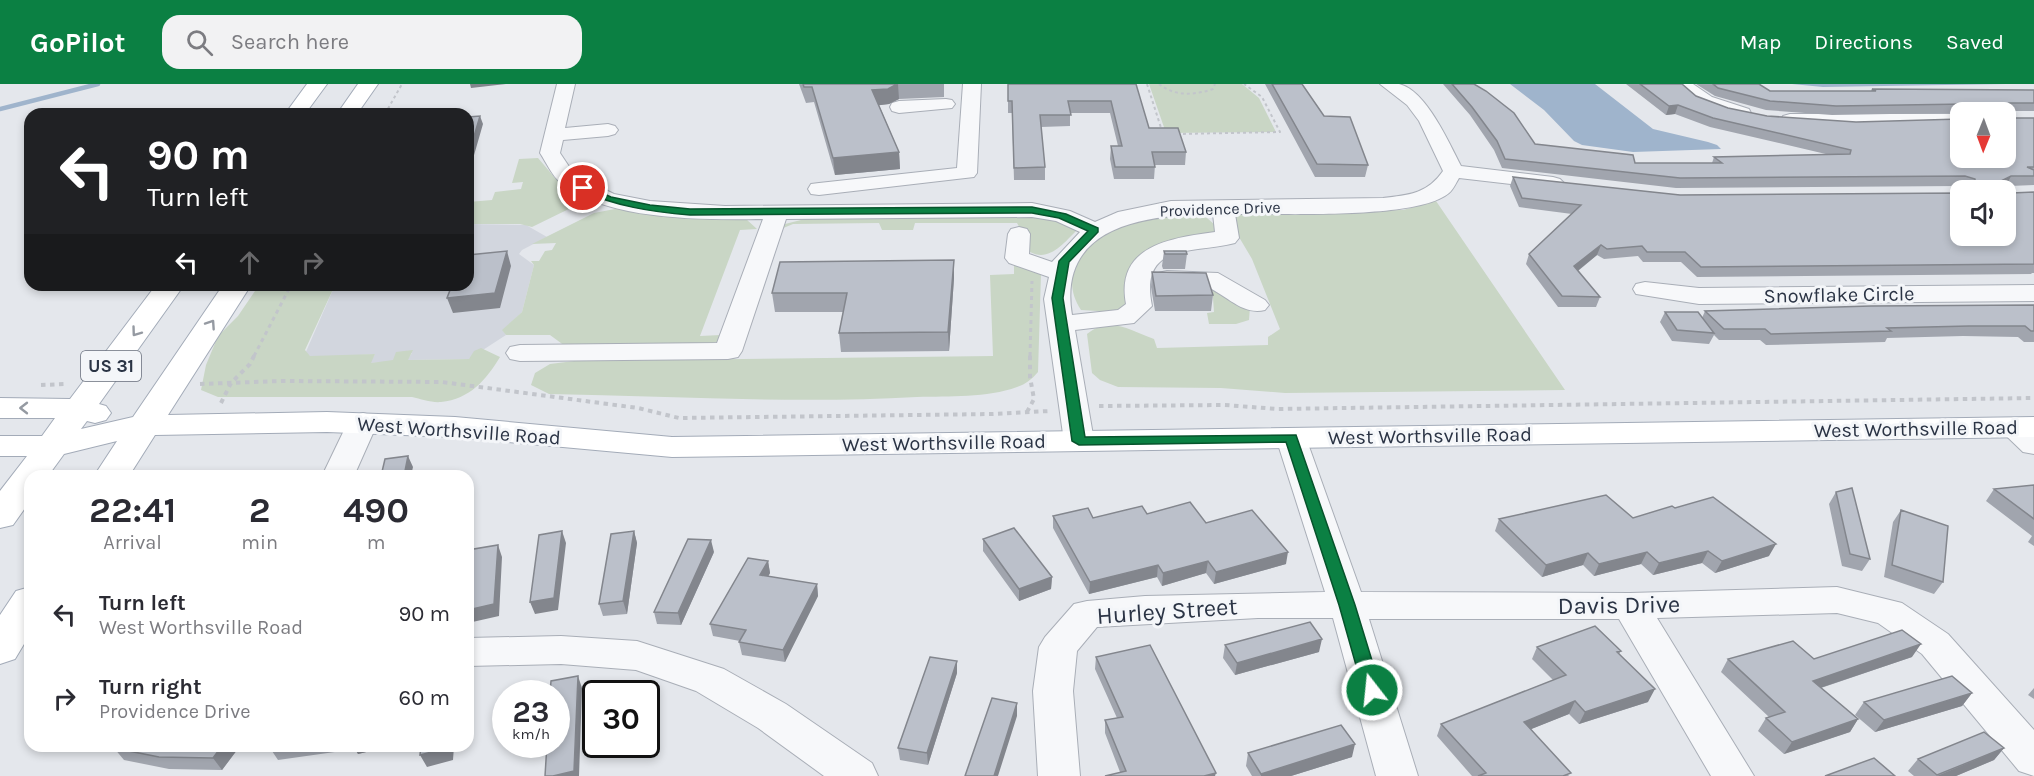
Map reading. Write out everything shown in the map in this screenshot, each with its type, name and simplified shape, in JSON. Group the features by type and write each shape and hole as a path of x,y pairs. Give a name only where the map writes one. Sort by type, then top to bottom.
{"main road":[{"path":"299,108 317,84"},
{"path":"351,108 368,84"},
{"name":"US 31","path":"34,470 166,291"},
{"name":"US 31","path":"115,470 233,291"},
{"path":"0,408 80,409 143,425"},
{"name":"West Worthsville Road","path":"143,425 363,423 454,426 611,443 672,447 1291,438 2027,433"},
{"path":"0,446 52,446 143,425"},
{"name":"US 31","path":"0,516 24,484"},
{"path":"0,648 24,610"}],"street":[{"path":"566,84 550,153 567,178 608,199 650,208 690,212 1032,210 1062,216 1095,230"},
{"path":"819,189 967,173 972,84"},
{"path":"1389,84 1413,101 1428,120 1453,171 1572,185"},
{"path":"1682,84 1706,101 1733,111 1766,117 1821,120 1950,120"},
{"path":"899,107 946,104"},
{"path":"554,135 608,130"},
{"name":"Providence Drive","path":"1079,441 1058,298 1064,261 1095,230 1126,217 1171,208 1383,205 1415,201 1441,189 1453,171"},
{"path":"1060,324 1125,317 1139,306 1140,272 1147,259 1184,243 1227,238 1223,206"},
{"path":"520,353 728,351 777,212"},
{"path":"1019,234 1017,258 1062,273"},
{"path":"1140,272 1209,278 1255,299"},
{"name":"Snowflake Circle","path":"1645,289 1699,296 2034,293"},
{"path":"341,470 363,423"},
{"path":"1291,438 1347,605 1397,776"},
{"name":"Davis Drive","path":"1347,605 1630,606 1837,600 1889,612 1935,644 2034,759"},
{"name":"Hurley Street","path":"1059,776 1053,691 1058,647 1087,615 1156,608 1347,605"},
{"path":"1630,606 1733,776"},
{"path":"474,652 561,650 637,656 647,659 710,680 772,716 857,776"}],"path":[{"path":"389,108 402,84"},
{"path":"1147,84 1163,133 1168,135 1280,132 1262,97 1244,84"},
{"path":"1159,84 1170,91 1191,93 1213,89 1215,84"},
{"path":"1028,412 1034,396 1030,377 1029,322 1032,276"},
{"path":"250,364 288,291"},
{"path":"205,384 282,381 442,382 638,408 679,418 1037,412"},
{"path":"1109,405 1225,405 1301,409 2034,398"}],"shaded area":[{"path":"474,224 526,225 547,237 522,250 519,254 534,265 522,312 503,330 506,335 469,359 407,360 412,353 391,362 370,363 375,354 315,358 305,354 332,291 474,291"}],"green space":[{"path":"1149,84 1242,84 1259,98 1276,132 1166,133"},
{"path":"538,158 556,179 581,195 577,205 532,227 520,224 474,224 474,202 492,200 495,192 521,189 523,182 512,183 519,159"},
{"path":"1436,201 1565,390 1285,393 1221,388 1118,387 1100,380 1092,373 1087,334 1104,326 1120,326 1154,339 1157,348 1268,345 1268,337 1280,329 1252,259 1233,227 1232,216 1244,213 1403,210"},
{"path":"620,208 746,219 757,229 740,230 700,336 721,335 719,342 699,345 565,346 550,335 506,335 502,330 522,312 534,265 531,261 539,261 545,251 552,250 556,243 532,244 594,213"},
{"path":"1195,214 1207,218 1215,225 1216,233 1167,245 1127,310 1113,312 1081,310 1072,285 1073,273 1084,252 1093,243 1116,229 1135,223"},
{"path":"1031,216 1061,222 1076,231 1055,250 1037,255 1030,252 1030,234 1021,230 1017,223 915,223 913,230 882,230 879,223 793,224 781,229 785,224 813,217"},
{"path":"1018,263 1041,274 1038,372 1023,384 1005,391 981,395 779,400 549,394 531,385 535,373 550,364 574,361 993,356 990,275 1014,274 1014,266"},
{"path":"1212,284 1250,307 1249,320 1236,324 1209,324 1207,313 1214,312"},
{"path":"255,291 332,291 305,350 310,356 375,354 371,363 393,360 396,352 413,350 408,360 469,359 474,351 481,348 500,357 483,381 469,393 441,402 412,397 218,397 201,390 206,365 218,336 238,316"}],"water":[{"path":"1510,84 1595,84 1653,129 1708,142 1721,149 1633,152 1582,145 1574,141 1544,110"},
{"path":"1792,84 2006,84 1823,87"}],"building":[{"path":"803,84 897,84 888,89 872,90 899,152 833,158 812,87 804,87"},
{"path":"1008,84 1136,84 1149,128 1178,128 1186,152 1152,152 1155,167 1115,167 1111,146 1122,146 1111,101 1068,101 1071,115 1040,115 1045,167 1014,168 1012,101 1008,101"},
{"path":"1272,84 1302,84 1324,116 1350,117 1368,165 1317,164"},
{"path":"1452,84 1474,84 1486,91 1514,113 1535,144 1633,155 1635,163 1722,163 1714,157 1850,154 1851,150 1713,118 1678,105 1669,106 1640,84 1682,84 1696,96 1728,108 1767,116 1856,122 1950,119 1950,168 2016,168 2016,118 2034,118 2034,167 2027,167 2034,170 2034,176 2011,176 2003,180 1975,180 1965,176 1680,178 1505,159 1497,141"},
{"path":"1713,84 1759,84 1770,91 2034,90 2034,103 1950,102 1950,104 1836,106 1770,101 1718,88"},
{"path":"474,116 480,116 474,136"},
{"path":"1513,177 1680,195 1950,193 1950,246 2016,246 2016,193 2034,192 2034,264 1701,267 1685,252 1647,252 1642,246 1607,249 1601,245 1574,266 1600,297 1562,296 1529,254 1581,205 1522,198"},
{"path":"507,251 495,293 447,298 450,291 474,291 474,254"},
{"path":"1164,251 1186,251 1187,254 1165,254"},
{"path":"954,260 948,332 839,333 847,293 772,293 780,262"},
{"path":"1152,272 1206,273 1213,295 1156,296"},
{"path":"2034,305 2034,331 2025,326 1969,326 1887,328 1891,331 1771,334 1765,329 1724,329 1705,311 1871,306"},
{"path":"1665,312 1698,312 1714,333 1677,330"},
{"path":"408,456 405,470 382,470 385,459"},
{"path":"2034,485 2034,519 1994,489"},
{"path":"1852,488 1870,559 1850,554 1836,492"},
{"path":"1606,495 1633,518 1713,497 1776,544 1722,561 1708,551 1659,563 1647,552 1599,564 1588,553 1546,565 1499,519"},
{"path":"1190,502 1206,523 1252,510 1288,552 1216,572 1208,561 1163,573 1158,565 1090,582 1053,516 1088,508 1093,518 1142,506 1147,514"},
{"path":"1901,510 1948,526 1943,582 1892,565"},
{"path":"1014,528 1052,577 1019,589 983,539"},
{"path":"562,531 554,598 530,602 539,535"},
{"path":"634,531 623,601 599,604 611,534"},
{"path":"688,539 711,540 678,613 654,612"},
{"path":"498,545 494,604 474,609 474,549"},
{"path":"748,558 768,561 760,575 817,584 783,650 739,642 746,630 710,624"},
{"path":"1310,622 1322,639 1237,663 1225,645"},
{"path":"1595,626 1621,651 1617,652 1655,689 1585,712 1575,701 1524,722 1571,773 1563,776 1478,776 1486,773 1441,724 1566,675 1537,647"},
{"path":"1902,630 1921,644 1813,681 1858,719 1792,742 1766,718 1785,712 1728,659 1793,641 1814,659"},
{"path":"1150,645 1216,773 1204,776 1105,776 1126,771 1105,720 1123,717 1096,657"},
{"path":"930,657 957,661 927,753 898,748"},
{"path":"578,676 574,771 545,776 546,758 570,758 570,680 556,680"},
{"path":"1952,676 1972,693 1884,720 1864,702"},
{"path":"992,698 1017,703 994,776 965,776"},
{"path":"1341,725 1355,744 1261,774 1248,753"},
{"path":"1984,732 2004,748 1937,775 1918,759"},
{"path":"134,752 218,752 213,758 159,757"},
{"path":"1874,758 1895,776 1825,776"}],"waterway":[{"path":"0,109 98,84"}],"route":[{"path":"583,188 608,199 650,208 690,212 1032,210 1062,216 1095,230 1064,261 1058,298 1063,348 1079,441 1291,438 1347,605 1372,690"}]}
